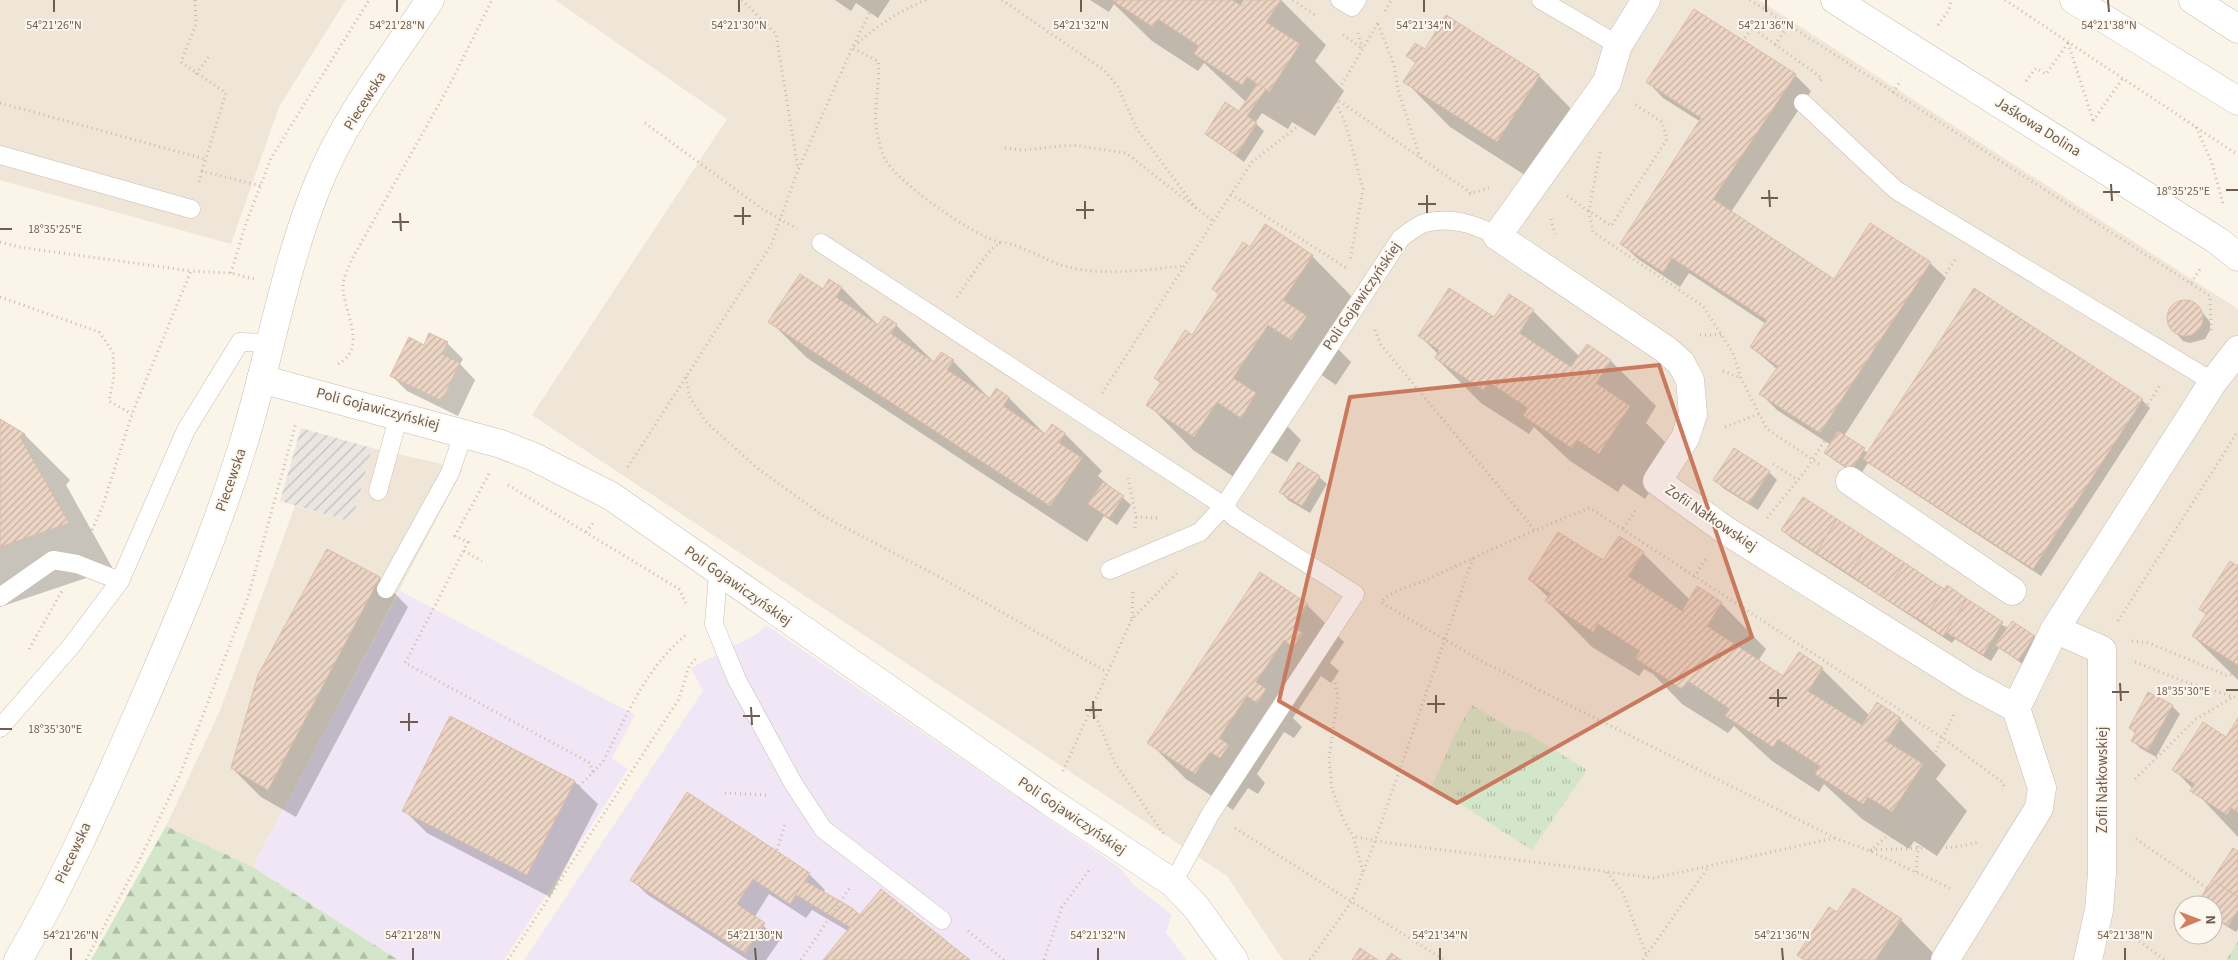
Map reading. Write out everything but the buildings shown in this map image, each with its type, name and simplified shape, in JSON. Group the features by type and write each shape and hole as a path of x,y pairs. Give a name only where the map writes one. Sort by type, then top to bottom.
{"street":[{"name":"Piecewska","path":"18,960 54,895 108,781 191,591 242,448 283,286 316,188 349,123 430,0"},
{"path":"1497,236 1606,82 1618,45 1646,0"},
{"path":"2074,0 2238,101"},
{"path":"2193,0 2238,29"},
{"name":"Jaśkowa Dolina","path":"1842,2 2073,150 2218,240 2238,257"},
{"name":"Zofii Nałkowskiej","path":"1497,236 1665,349 1681,362 1690,380 1693,414 1686,438 1657,481 1748,544 1971,684 2016,708"},
{"path":"1945,960 2039,808 2042,788 2016,708 2056,629 2213,382 2238,350"},
{"name":"Poli Gojawiczyńskiej","path":"261,379 464,432 534,457 610,496 718,573 1049,801 1178,873 1196,907 1234,960"},
{"path":"1850,481 2012,591"},
{"path":"2056,629 2104,644"},
{"name":"Zofii Nałkowskiej","path":"2088,960 2099,910 2102,873 2104,644"}],"lane":[{"path":"1542,0 1618,45"},
{"path":"1804,104 1896,190 2213,382"},
{"path":"0,155 191,209"},
{"name":"Poli Gojawiczyńskiej","path":"1110,570 1200,532 1224,506 1401,238 1424,223 1454,220 1478,226 1497,236"},
{"path":"821,243 1224,506 1234,517 1355,594 1211,813 1178,873"},
{"path":"0,728 72,645 120,581 186,430 240,342 269,343"},
{"path":"378,491 399,415"},
{"path":"386,589 450,473 464,432"},
{"path":"0,597 53,560 78,564 120,581"},
{"path":"718,573 714,624 737,680 793,783 823,829 942,920"}],"path":[{"path":"195,0 196,24 181,62 226,93 202,171 261,186"},
{"path":"231,273 271,158 287,129 369,0"},
{"path":"335,366 350,352 354,342 342,286 351,261 448,88 492,0"},
{"path":"742,0 776,34 798,170"},
{"path":"626,470 771,244 798,170 852,48 876,0"},
{"path":"852,48 874,28 902,10 926,0"},
{"path":"1002,0 1104,70 1118,87 1137,130 1198,211"},
{"path":"1087,417 1252,162 1334,98 1391,0"},
{"path":"1750,0 2210,296"},
{"path":"2005,0 2238,155"},
{"path":"1378,23 1394,65 1398,90 1420,158"},
{"path":"1775,45 1788,24"},
{"path":"1745,38 1752,28 1822,78 1817,84"},
{"path":"2024,84 2036,68 2046,74 2068,43"},
{"path":"2068,43 2110,173"},
{"path":"852,48 878,61 880,74 876,131 884,158 908,185 971,230 1000,243 1010,242 1030,253 1080,270 1114,271 1184,266"},
{"path":"196,74 210,55"},
{"path":"2073,150 2123,78"},
{"path":"1334,98 1471,194"},
{"path":"1334,98 1346,125 1362,188 1348,269"},
{"path":"1564,194 1611,226 1667,139 1662,122 1631,101"},
{"path":"0,103 205,159"},
{"path":"1268,112 1315,113"},
{"path":"645,123 698,163 780,219 821,243"},
{"path":"2196,127 2212,162 2223,206"},
{"path":"1005,148 1023,150 1073,145 1126,153 1213,221"},
{"path":"1462,195 1471,194 1494,185"},
{"path":"1231,194 1348,269 1381,345 1534,529"},
{"path":"1552,215 1551,223 1556,239"},
{"path":"1592,232 1703,306 1733,353 1741,378 1767,429 1812,460 1850,481"},
{"path":"1748,544 1798,480 1857,389 1880,372 1971,236"},
{"path":"0,242 19,247 191,270 231,273 283,286"},
{"path":"961,292 991,251 1000,243"},
{"path":"1348,269 1359,253"},
{"path":"25,656 78,564 103,505 132,414 191,270"},
{"path":"0,297 99,332 113,352 114,376 108,401 132,414"},
{"path":"2036,577 2176,360 2210,331"},
{"path":"1695,333 1701,336 1722,335"},
{"path":"1726,373 1741,378"},
{"path":"686,376 690,398 707,423 757,468 825,517 947,581 1107,672"},
{"path":"1725,427 1759,414"},
{"path":"86,960 137,865 180,775 248,597 297,420"},
{"path":"2104,644 2238,431"},
{"path":"1773,464 1798,480"},
{"path":"483,470 497,478"},
{"path":"489,473 455,536 468,542 405,663 590,764 593,772"},
{"path":"505,483 679,589"},
{"path":"1381,602 1389,595 1534,529 1590,508 1942,737 2001,781 2005,790"},
{"path":"464,551 482,560"},
{"path":"1310,960 1352,901 1473,558"},
{"path":"1355,594 1369,596 1381,602 1485,663 1835,838 1870,850 1982,903"},
{"path":"1049,801 1132,619"},
{"path":"1870,850 1888,836 1924,776 1942,737 2008,622"},
{"path":"568,810 579,786 602,763 650,672 668,650 689,632"},
{"path":"1324,642 1338,696 1329,758 1332,789 1343,819 1354,836 1363,872"},
{"path":"2104,644 2149,643 2226,675 2238,674"},
{"path":"2104,644 2183,681 2238,698"},
{"path":"508,960 679,699 689,666 701,653"},
{"path":"2207,888 2133,837 2101,818 2110,804 2196,718 2234,697"},
{"path":"1092,707 1118,768 1178,873"},
{"path":"1916,872 1916,849 1924,776"},
{"path":"725,794 770,795"},
{"path":"1211,813 1444,960"},
{"path":"1354,836 1374,841 1654,878 1835,838"},
{"path":"1870,850 1956,847 1982,841"},
{"path":"801,960 868,862"},
{"path":"1044,960 1062,907 1092,866"},
{"path":"1642,960 1709,866"},
{"path":"1607,872 1622,893 1646,954"},
{"path":"2099,910 2165,960"},
{"path":"976,938 1004,960"}],"highlighted area":[{"path":"1659,365 1752,637 1457,803 1279,701 1350,397"}],"shaded area":[{"path":"0,0 346,0 279,107 231,244 0,180"},
{"path":"555,0 1759,0 2238,309 2238,960 1283,960 1227,876 532,415 727,119"},
{"path":"301,428 372,448 352,522 280,501"},
{"path":"372,448 463,469 253,867 166,826 219,713 295,506 352,522"},
{"path":"400,591 635,715 612,758 628,769 504,960 398,960 253,867"},
{"path":"766,625 1120,868 1135,886 1172,915 1166,932 1186,960 524,960 703,691 691,668 757,634"}],"green space":[{"path":"1472,705 1513,730 1525,732 1587,770 1532,850 1432,786 1455,734"},
{"path":"166,826 253,867 398,960 91,960"},
{"path":"2238,941 2238,960 2226,960"}]}
